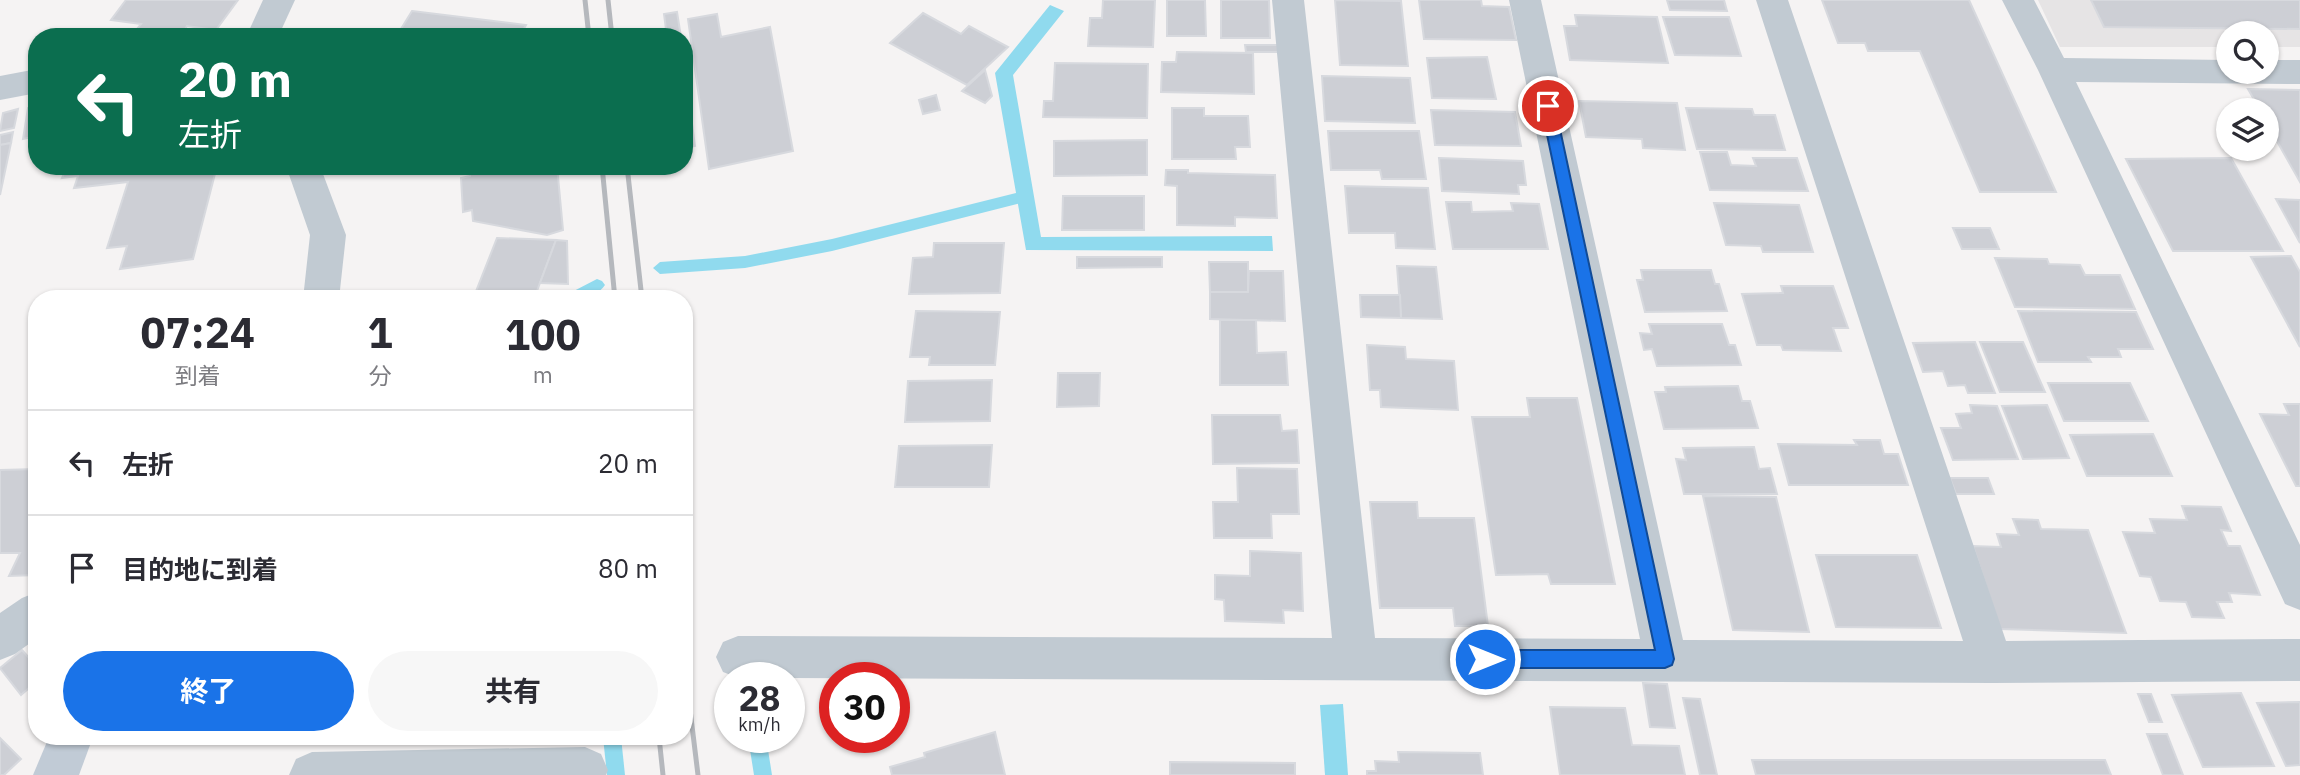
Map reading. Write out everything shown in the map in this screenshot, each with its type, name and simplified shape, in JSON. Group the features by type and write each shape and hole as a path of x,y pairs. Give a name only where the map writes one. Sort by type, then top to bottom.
{"street":[{"path":"266,28 279,0"},
{"path":"1288,0 1356,659"},
{"path":"1525,0 1665,659"},
{"path":"1772,0 1992,662"},
{"path":"2018,0 2054,70 2300,590"},
{"path":"2054,70 2216,72"},
{"path":"2279,72 2300,72"},
{"path":"0,88 28,83"},
{"path":"306,175 328,235 322,290"},
{"path":"0,639 28,619"},
{"path":"738,657 1992,662 2300,660"},
{"path":"56,775 68,745"},
{"path":"312,775 585,770"}],"shaded area":[{"path":"2038,0 2300,0 2300,47 2279,47 2279,21 2216,21 2216,47 2060,47"}],"water":[{"path":"1050,5 1064,11 1013,75 1041,237 1272,236 1273,251 1026,250 995,73"},
{"path":"1343,704 1348,775 1325,775 1320,705"}],"building":[{"path":"126,0 238,0 217,28 138,28 141,24 111,20"},
{"path":"1103,0 1155,0 1153,47 1088,46 1090,18 1102,18"},
{"path":"1167,0 1205,0 1206,36 1167,36"},
{"path":"1221,0 1269,0 1270,38 1221,38"},
{"path":"1335,0 1401,1 1408,66 1340,65"},
{"path":"1419,0 1481,0 1482,6 1509,7 1516,40 1424,39"},
{"path":"1667,0 1724,0 1727,11 1670,10"},
{"path":"1822,0 1969,0 2056,192 1980,192 1920,51 1868,51 1865,43 1838,43"},
{"path":"2091,0 2300,0 2300,29 2279,29 2279,21 2216,21 2216,28 2104,27"},
{"path":"412,11 526,25 524,28 402,28"},
{"path":"677,12 680,28 666,28 664,14"},
{"path":"923,13 961,34 969,26 1008,47 967,85 890,43"},
{"path":"717,14 721,37 770,27 793,151 709,169 693,55 693,28 689,28 688,19"},
{"path":"1575,15 1657,17 1668,63 1570,60 1564,26 1577,26"},
{"path":"1663,17 1729,17 1741,56 1675,55"},
{"path":"1245,45 1279,45 1279,52 1246,52"},
{"path":"1177,52 1253,53 1254,94 1161,92 1162,62 1176,62"},
{"path":"1487,57 1496,99 1432,98 1427,58"},
{"path":"1055,63 1148,64 1147,118 1043,117 1044,101 1053,101"},
{"path":"985,70 992,96 985,103 962,91"},
{"path":"1322,76 1410,78 1415,123 1325,121"},
{"path":"2248,89 2300,90 2300,182 2279,145 2279,98 2253,98"},
{"path":"936,95 940,110 923,114 919,100"},
{"path":"1579,101 1677,103 1685,150 1643,148 1642,139 1586,137"},
{"path":"28,108 28,138 23,139"},
{"path":"1172,108 1204,108 1204,116 1248,116 1250,147 1235,147 1236,159 1172,159"},
{"path":"1686,108 1752,109 1754,115 1775,115 1785,150 1697,149"},
{"path":"18,109 14,128 0,131 3,113"},
{"path":"1431,110 1515,112 1521,146 1435,145"},
{"path":"1328,131 1419,131 1426,179 1382,179 1380,170 1331,170"},
{"path":"13,132 11,143 0,145 0,135"},
{"path":"1147,140 1147,175 1054,176 1054,141"},
{"path":"11,143 0,195 0,145"},
{"path":"1700,152 1727,152 1731,165 1756,166 1753,158 1797,158 1808,191 1710,190"},
{"path":"1439,158 1523,161 1526,185 1518,185 1519,194 1442,191"},
{"path":"2216,158 2216,161 2233,161 2283,251 2173,251 2126,159"},
{"path":"1166,170 1275,175 1277,218 1235,217 1235,226 1177,225 1177,186 1165,185"},
{"path":"63,175 215,175 193,259 120,269 127,246 107,248 128,182 74,188 78,176 62,178"},
{"path":"558,175 563,230 547,235 473,221 472,210 463,212 461,178"},
{"path":"1345,186 1428,188 1435,249 1396,248 1395,233 1349,233"},
{"path":"1063,196 1144,196 1144,230 1062,230"},
{"path":"2276,199 2300,200 2300,243"},
{"path":"1446,202 1471,202 1472,212 1513,211 1511,203 1539,204 1548,249 1453,249"},
{"path":"1714,203 1799,205 1813,252 1763,252 1761,246 1726,245"},
{"path":"1953,228 1990,228 1999,249 1962,249"},
{"path":"497,238 556,240 537,290 477,290"},
{"path":"556,240 567,241 568,284 540,283"},
{"path":"934,243 1004,243 1000,293 909,294 913,258 933,257"},
{"path":"2291,256 2300,272 2300,347 2251,257"},
{"path":"1077,257 1162,257 1162,267 1077,268"},
{"path":"1995,258 2047,259 2049,264 2080,265 2085,275 2120,275 2135,309 2015,307"},
{"path":"1209,262 1248,262 1248,292 1210,292"},
{"path":"1397,266 1436,267 1442,319 1401,318"},
{"path":"1641,270 1711,270 1715,284 1719,284 1727,311 1645,312 1637,280 1643,280"},
{"path":"1249,271 1283,271 1285,321 1210,319 1210,292 1248,292"},
{"path":"1781,286 1833,286 1848,328 1833,328 1841,351 1783,350 1781,345 1757,345 1742,294 1783,293"},
{"path":"1360,295 1400,295 1401,318 1361,317"},
{"path":"916,311 1000,312 995,365 929,365 930,357 910,357"},
{"path":"2018,311 2136,312 2153,349 2118,349 2121,357 2088,357 2091,362 2038,362"},
{"path":"1220,320 1256,320 1257,353 1286,352 1288,385 1220,385"},
{"path":"1649,324 1722,324 1729,345 1735,345 1741,365 1657,366 1652,349 1644,350 1640,333 1652,334"},
{"path":"1975,342 1995,393 1968,393 1965,385 1948,386 1943,371 1923,372 1913,343"},
{"path":"1980,342 2023,342 2045,392 2000,392"},
{"path":"1367,345 1405,347 1406,359 1454,361 1458,410 1381,407 1380,390 1370,390"},
{"path":"1058,373 1100,373 1099,406 1057,407"},
{"path":"992,380 990,421 905,422 908,381"},
{"path":"2048,383 2130,383 2148,421 2064,421"},
{"path":"1738,386 1742,401 1750,401 1758,428 1664,429 1655,392 1666,392 1665,387"},
{"path":"1527,398 1577,398 1615,584 1551,584 1548,574 1496,575 1472,417 1530,417"},
{"path":"2284,404 2300,404 2300,486 2296,486 2260,414 2289,415"},
{"path":"1970,405 1997,406 2018,459 1953,460 1941,428 1961,428 1956,414 1972,413"},
{"path":"2047,405 2069,458 2023,459 2002,406"},
{"path":"1212,415 1280,415 1282,431 1297,430 1299,463 1213,464"},
{"path":"2153,434 2172,476 2087,476 2070,435"},
{"path":"1854,440 1880,440 1884,454 1898,454 1908,485 1789,485 1778,444 1857,445"},
{"path":"992,445 989,487 895,487 899,446"},
{"path":"1754,447 1759,469 1770,468 1777,494 1684,494 1676,459 1686,460 1683,448"},
{"path":"1237,468 1297,469 1299,514 1271,514 1272,538 1214,538 1213,502 1238,502"},
{"path":"28,469 28,575 9,576 20,553 0,553 0,470"},
{"path":"1950,478 1988,478 1994,494 1956,494"},
{"path":"1703,496 1776,497 1809,632 1733,630"},
{"path":"1370,502 1417,502 1418,518 1474,518 1488,626 1455,626 1453,608 1380,608"},
{"path":"2182,506 2221,507 2231,531 2221,530 2228,546 2240,546 2260,595 2229,593 2232,602 2217,602 2224,618 2192,617 2186,602 2160,601 2151,577 2140,576 2123,532 2155,533 2150,519 2187,520"},
{"path":"2013,519 2038,520 2041,529 2088,530 2126,633 2000,629 1973,546 2001,547 1997,534 2019,535"},
{"path":"1250,551 1301,553 1303,611 1283,610 1284,623 1225,621 1224,600 1215,599 1215,575 1250,576"},
{"path":"1816,555 1917,555 1941,628 1836,627"},
{"path":"22,650 28,657 28,689 21,695 0,668"},
{"path":"1643,683 1667,684 1675,728 1650,727"},
{"path":"2241,693 2274,766 2203,767 2172,695"},
{"path":"2138,694 2151,694 2162,722 2149,722"},
{"path":"1683,698 1700,699 1717,775 1700,775"},
{"path":"2300,702 2300,765 2286,766 2257,703"},
{"path":"1550,707 1625,708 1632,745 1679,746 1685,775 1560,775"},
{"path":"995,732 1005,775 892,775 890,767 925,757 924,753"},
{"path":"2147,734 2167,734 2183,775 2163,775"},
{"path":"0,738 21,759 4,775 0,775"},
{"path":"1398,752 1480,753 1483,775 1367,775 1367,771 1376,771 1375,761 1399,762"},
{"path":"1752,760 2105,760 2111,775 1756,775"},
{"path":"1170,762 1295,763 1295,775 1170,775"}],"waterway":[{"path":"660,268 745,262 832,245 1024,197"},
{"path":"588,290 597,285"},
{"path":"613,745 616,775"},
{"path":"760,753 763,775"}],"railway":[{"path":"585,0 588,28"},
{"path":"608,0 611,28"},
{"path":"603,175 614,290"},
{"path":"628,175 641,290"},
{"path":"693,734 698,775"},
{"path":"660,745 663,775"}],"route":[{"path":"1485,659 1665,659 1548,106"}]}
